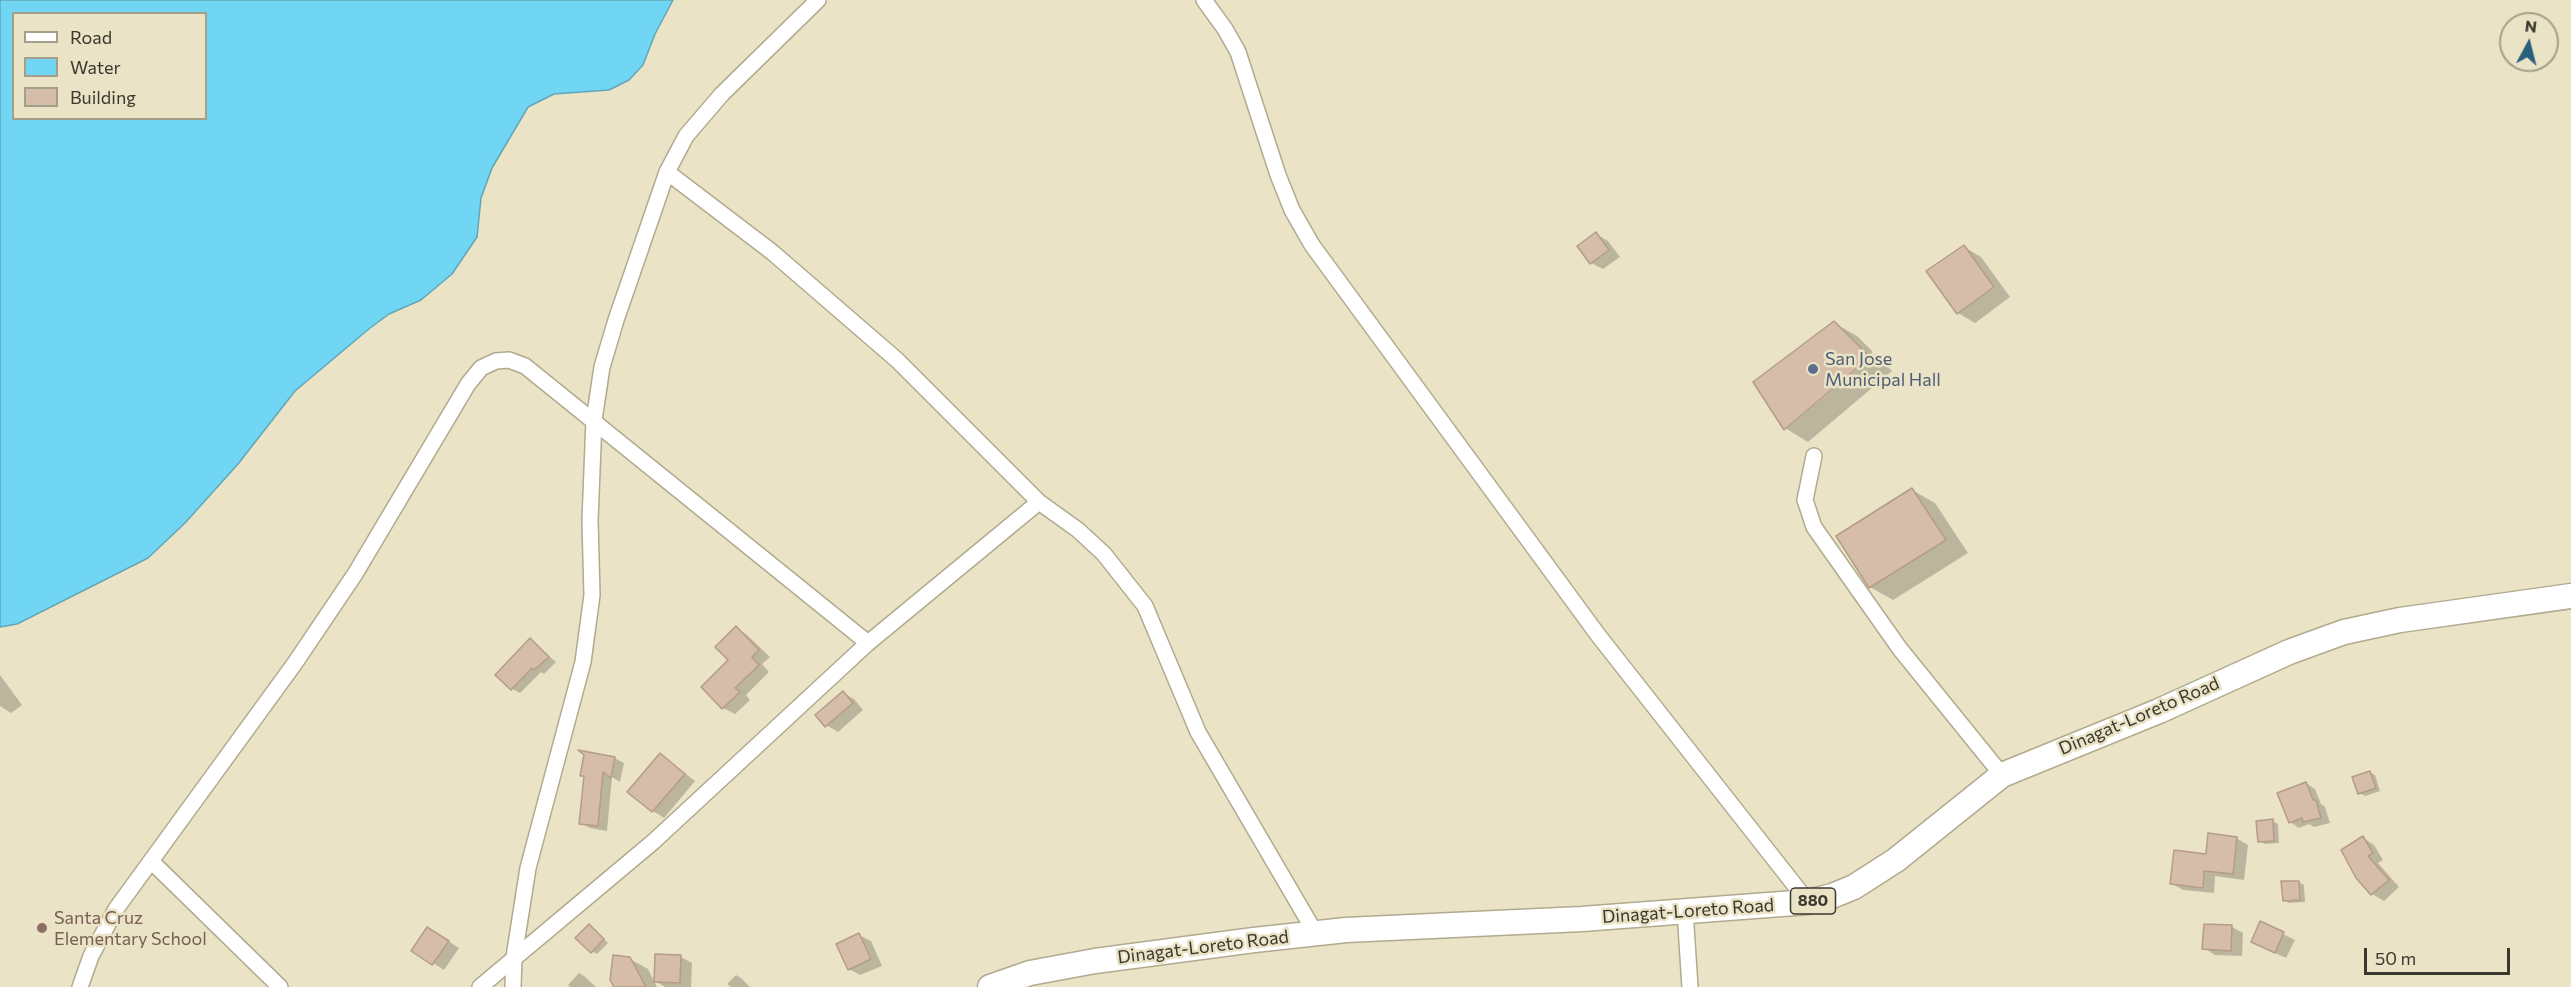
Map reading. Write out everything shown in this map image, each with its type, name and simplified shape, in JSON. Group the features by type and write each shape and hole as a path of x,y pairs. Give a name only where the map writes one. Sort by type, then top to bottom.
{"main road":[{"name":"Dinagat-Loreto Road","path":"990,987 1030,973 1095,961 1316,934 1808,902 1854,887 1880,871 2002,775 2159,711 2289,652 2343,632 2400,620 2571,596"}],"street":[{"path":"513,987 514,957 528,868 583,662 592,595 590,520 594,420 602,367 668,172 686,136 722,94 818,0"},
{"path":"1204,0 1226,29 1238,52 1278,175 1292,210 1312,245 1598,636 1808,902"},
{"path":"668,172 772,252 897,360 1010,476 1039,502 1078,530 1104,554 1145,606 1198,732 1316,934"},
{"path":"80,987 92,956 116,909 295,663 355,574 468,384 481,368 496,361 509,360 525,366 868,643"},
{"path":"1814,456 1805,500 1814,527 1900,649 2002,775"},
{"path":"480,987 653,842 868,643 1039,502"},
{"path":"151,861 280,987"},
{"path":"1684,911 1690,987"}],"water":[{"path":"0,0 673,0 655,34 643,65 629,80 609,90 554,94 528,107 492,168 481,198 477,237 452,274 421,300 389,314 370,328 295,391 238,464 185,523 148,558 17,624 0,627"}],"building":[{"path":"1596,232 1609,250 1590,264 1577,246"},
{"path":"1964,245 1994,287 1957,314 1926,271"},
{"name":"San Jose Municipal Hall","path":"1834,321 1870,357 1784,430 1753,382"},
{"path":"1912,488 1946,540 1869,588 1836,536"},
{"path":"736,626 759,650 752,657 759,665 735,688 740,692 722,709 701,687 728,660 715,647"},
{"path":"530,638 549,657 534,670 532,668 511,690 495,675"},
{"path":"843,691 853,703 825,727 815,715"},
{"path":"578,750 615,757 611,778 603,772 598,826 579,824 584,776 580,776 584,755"},
{"path":"660,753 685,774 652,812 627,792"},
{"path":"2370,771 2376,788 2358,794 2352,777"},
{"path":"2306,782 2313,800 2316,800 2321,818 2303,822 2302,818 2289,823 2277,793"},
{"path":"2273,819 2274,841 2258,842 2256,821"},
{"path":"2208,833 2237,837 2233,874 2204,871 2203,888 2170,884 2174,850 2206,854"},
{"path":"2363,836 2373,853 2368,856 2389,880 2371,895 2356,878 2341,850"},
{"path":"2281,881 2299,881 2300,900 2283,901"},
{"path":"2260,921 2284,932 2275,953 2251,942"},
{"path":"589,924 604,939 591,953 575,938"},
{"path":"2204,924 2232,925 2231,951 2202,949"},
{"path":"427,927 449,941 432,965 411,951"},
{"path":"859,933 871,959 848,970 836,944"},
{"path":"655,954 681,955 680,983 654,982"},
{"path":"613,955 630,957 646,987 614,987 610,980"}],"place":[{"name":"San Jose Municipal Hall","path":"1813,369"},
{"name":"Santa Cruz Elementary School","path":"42,928"}]}
